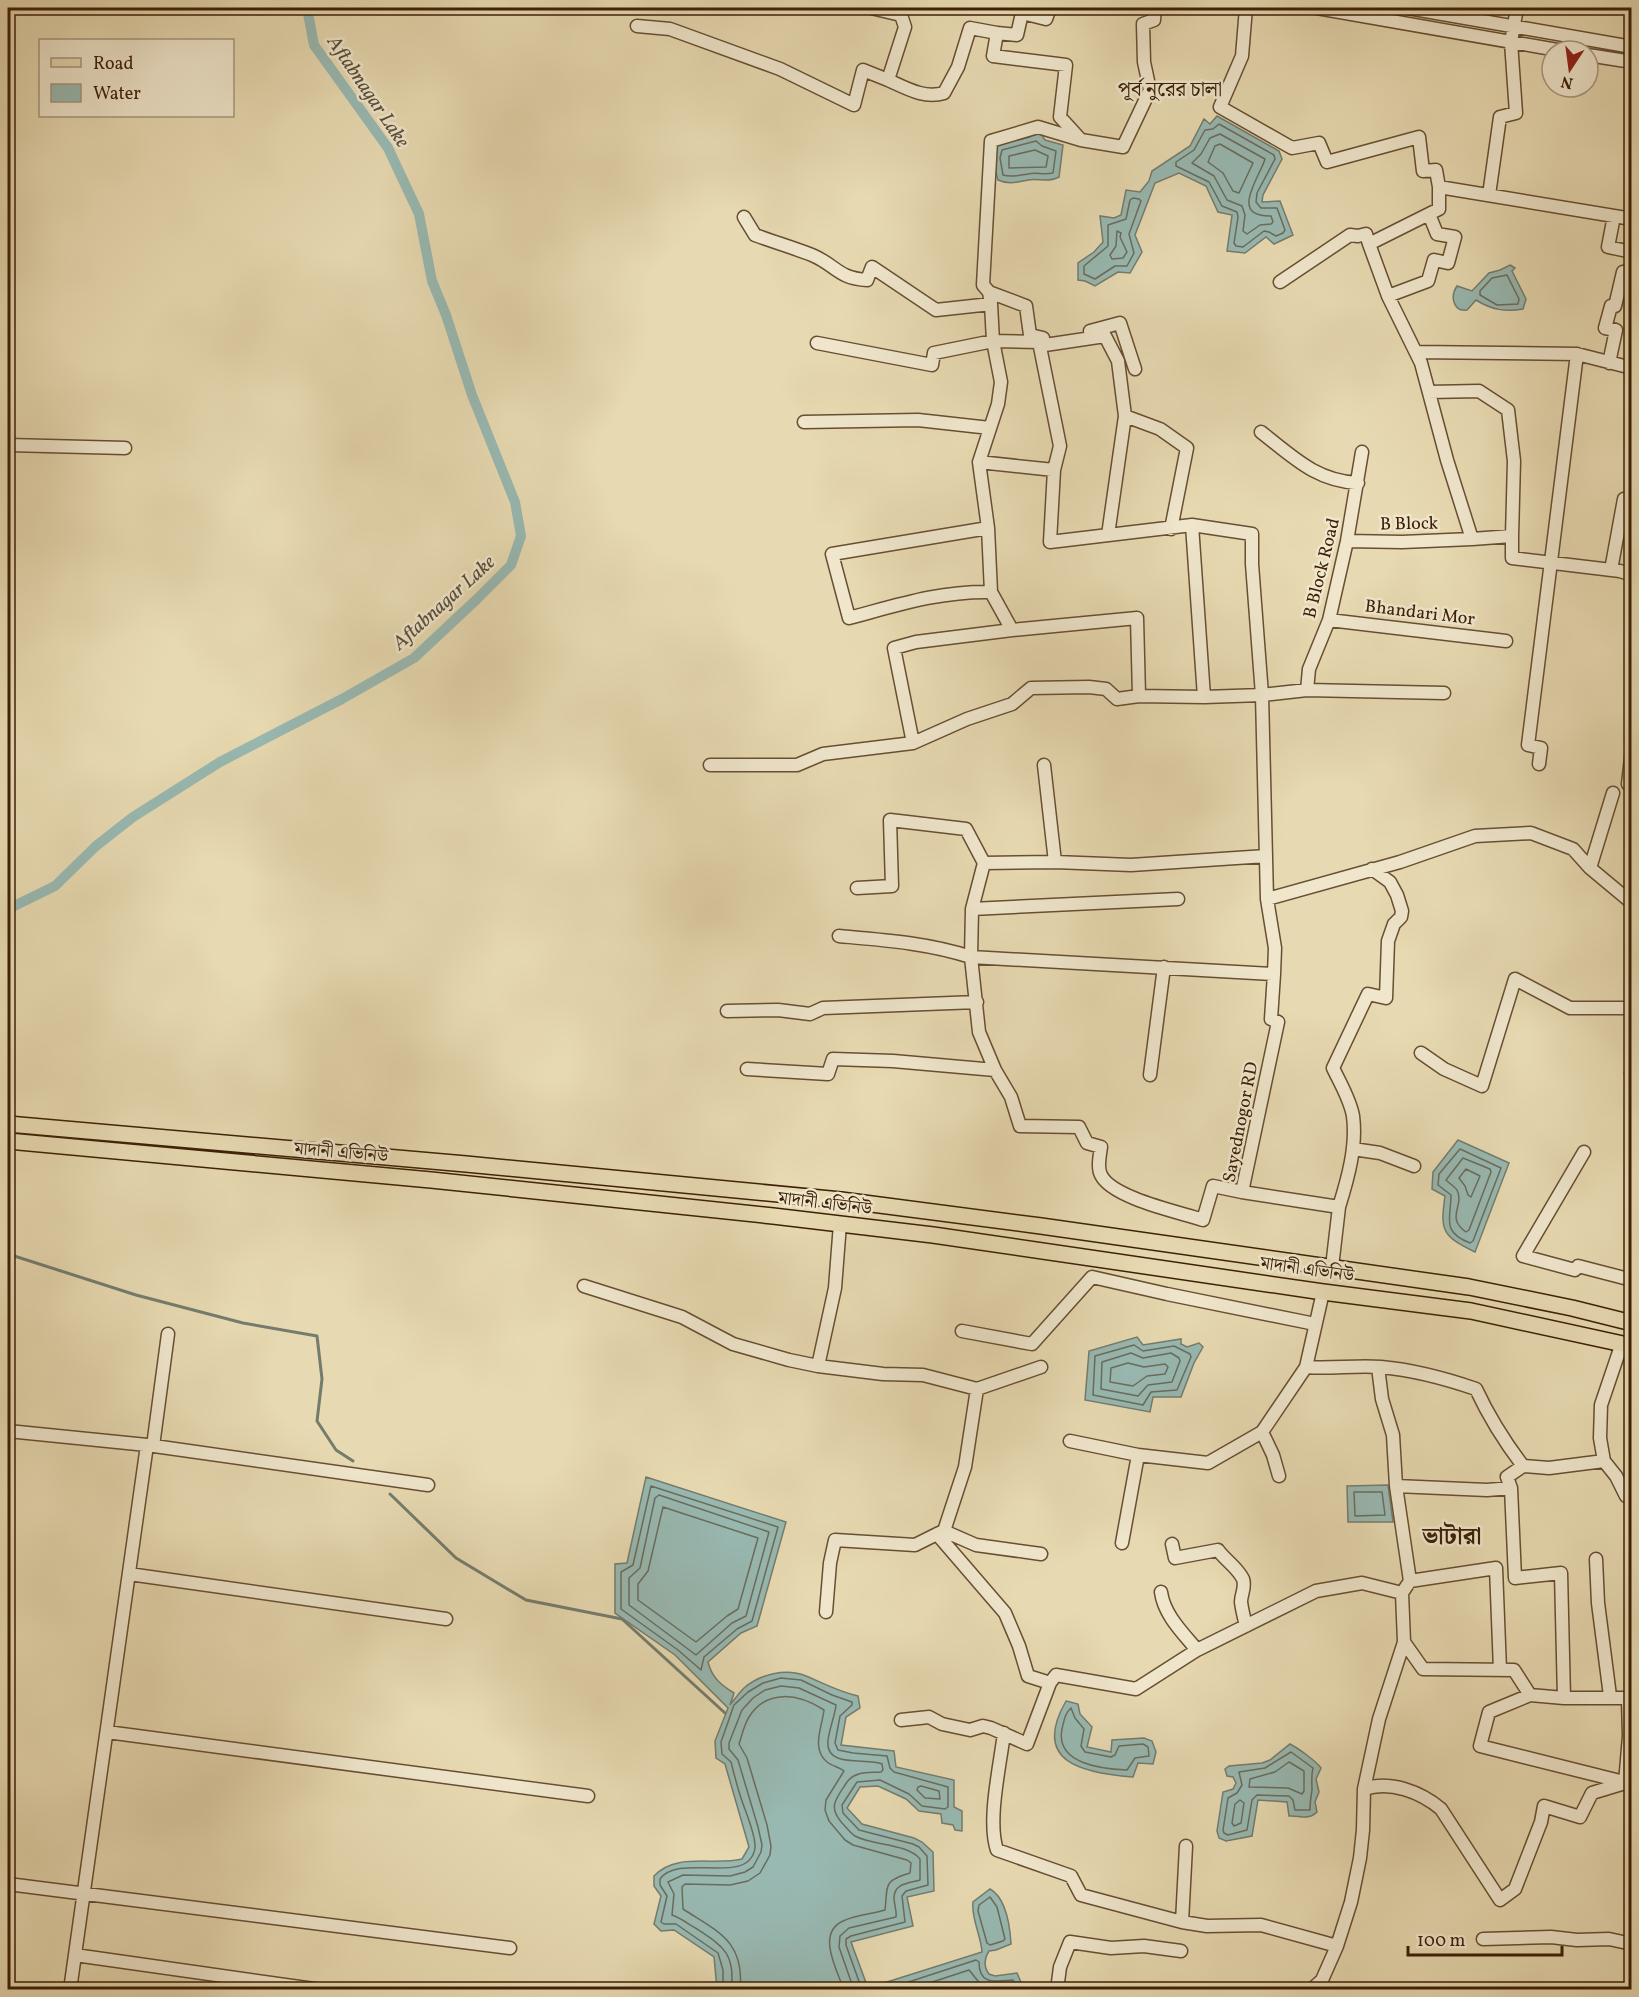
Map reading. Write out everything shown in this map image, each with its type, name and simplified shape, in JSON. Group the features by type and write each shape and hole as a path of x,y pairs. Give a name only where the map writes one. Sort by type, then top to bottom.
{"main road":[{"name":"মাদানী এভিনিউ","path":"8,1124 817,1198 1041,1226 1469,1287 1632,1323"},
{"name":"মাদানী এভিনিউ","path":"8,1141 268,1164 840,1224 1036,1249 1323,1292 1471,1311 1627,1345"},
{"path":"268,1164 270,1147"},
{"path":"814,1221 817,1198"},
{"path":"1323,1292 1332,1267"}],"street":[{"path":"871,8 901,15 905,27 888,80"},
{"path":"637,26 670,29 780,69 854,105 863,70 932,97 944,93 958,67 970,28 1017,35 1022,13 1046,19 1050,8"},
{"path":"1012,630 991,592 988,528 979,462 998,404 1001,381 993,341 990,298 983,285 991,141 1038,127 1081,140 1123,147 1150,90 1144,62 1143,24 1154,20 1155,8"},
{"path":"1246,8 1242,56 1220,107 1292,148 1319,143 1327,162 1419,137 1423,171 1436,170 1439,209 1369,244"},
{"path":"1317,8 1540,47"},
{"path":"1408,8 1632,47"},
{"path":"1489,195 1500,117 1516,112 1512,42 1516,8"},
{"path":"997,33 993,56 1066,65 1060,117 1081,140"},
{"path":"1605,43 1602,57 1632,62"},
{"path":"1438,187 1632,219"},
{"path":"1388,296 1428,281 1434,260 1448,263 1455,237 1437,234 1429,214"},
{"path":"1614,216 1608,247 1632,252"},
{"path":"744,217 755,235 815,256 839,273 854,279 867,280 872,267 936,310 990,298 1026,306 1030,334 1047,339 1120,323 1135,369"},
{"path":"1280,282 1350,235 1366,234 1388,296 1416,352 1472,539"},
{"path":"1609,363 1616,330 1605,328 1611,306 1615,306 1623,272 1629,273 1632,262"},
{"path":"817,343 932,365 934,353 993,341 1039,342 1045,345 1105,336 1118,361 1125,416 1108,535"},
{"path":"839,936 921,944 971,957 1274,974 1275,948 1268,899 1262,695 1252,564 1252,534 1192,525 1050,542 1054,470 1060,446 1039,342"},
{"path":"1416,352 1577,354 1632,368"},
{"path":"1539,764 1541,748 1528,746 1577,354"},
{"path":"1429,392 1479,391 1508,410 1514,461 1512,558 1611,570 1632,575"},
{"path":"1125,416 1160,429 1187,448 1171,529"},
{"path":"804,422 918,420 990,428"},
{"path":"1261,432 1304,466 1326,478 1341,483 1358,483"},
{"path":"8,445 125,447"},
{"name":"B Block Road","path":"1307,690 1309,669 1329,620 1347,541 1362,452"},
{"path":"979,462 1054,470"},
{"path":"1611,570 1624,500 1632,501"},
{"path":"1192,525 1204,697"},
{"path":"988,528 832,554 849,618 930,597 962,592 991,592"},
{"name":"B Block","path":"1347,541 1402,542 1512,536"},
{"path":"913,743 894,648 916,642 1137,618 1139,696"},
{"name":"Bhandari Mor","path":"1329,620 1506,641"},
{"path":"710,765 797,765 823,754 913,743 967,719 1012,704 1031,688 1106,689 1117,699 1139,696 1262,695 1307,690 1444,693"},
{"path":"1628,784 1632,750"},
{"path":"1044,765 1055,862"},
{"path":"1590,868 1614,793"},
{"path":"857,888 892,886 890,820 966,829 984,863 972,909 971,957 979,1032 995,1070 1011,1097 1020,1126 1079,1127 1087,1143 1101,1147 1100,1173 1107,1183 1140,1202 1203,1220 1213,1186 1242,1192"},
{"path":"1268,899 1400,862 1475,836 1531,833 1573,849 1590,868 1632,903"},
{"path":"984,863 1055,862 1131,865 1266,856"},
{"path":"1332,1267 1339,1207 1353,1149 1353,1116 1334,1068 1368,994 1386,998 1389,941 1394,924 1401,917 1402,911 1397,894 1390,882 1372,869"},
{"path":"972,909 1178,899"},
{"path":"1150,1075 1164,967"},
{"name":"Sayednogor RD","path":"1274,974 1271,1019 1278,1022 1242,1192 1339,1207"},
{"path":"1421,1053 1444,1069 1482,1086 1515,979 1570,1008 1632,1008"},
{"path":"727,1011 778,1010 810,1014 823,1008 977,1002"},
{"path":"747,1068 828,1074 833,1059 893,1061 995,1070"},
{"path":"1353,1149 1380,1153 1414,1166"},
{"path":"1584,1152 1523,1256 1575,1270 1578,1266 1632,1280"},
{"path":"818,1366 835,1288 840,1224"},
{"path":"962,1331 1032,1344 1092,1277 1315,1323"},
{"path":"584,1286 682,1317 733,1344 818,1366 883,1374 923,1375 977,1389 1041,1367"},
{"path":"1070,1441 1138,1455 1208,1463 1262,1432 1306,1367 1323,1292"},
{"path":"70,1989 129,1574 168,1334"},
{"path":"1627,1345 1601,1405 1600,1438 1604,1461 1616,1476 1626,1496 1632,1497"},
{"path":"1306,1367 1332,1369 1378,1367 1409,1370 1438,1376 1476,1389 1503,1441 1523,1466"},
{"path":"1311,1989 1322,1980 1337,1946 1351,1902 1360,1858 1364,1789 1379,1719 1404,1642 1402,1593 1410,1581 1396,1486 1393,1435 1382,1399 1378,1367"},
{"path":"826,1612 830,1563 835,1540 915,1545 940,1533 965,1467 977,1389"},
{"path":"8,1431 150,1445 428,1485"},
{"path":"1262,1432 1273,1455 1279,1476"},
{"path":"1122,1543 1138,1455"},
{"path":"1564,1698 1561,1573 1515,1578 1510,1488 1507,1477 1523,1466 1549,1468 1604,1461"},
{"path":"1396,1486 1487,1490 1510,1488"},
{"path":"940,1533 976,1545 1041,1554"},
{"path":"940,1533 1005,1613 1019,1646 1028,1676 1050,1683"},
{"path":"1172,1544 1175,1558 1218,1550 1232,1564 1245,1586 1241,1600 1246,1626"},
{"path":"1596,1558 1598,1603 1610,1696"},
{"path":"1410,1581 1496,1568 1500,1670"},
{"path":"129,1574 446,1619"},
{"path":"901,1720 929,1717 942,1724 970,1730 983,1726 1028,1744 1050,1683 1056,1675 1136,1689 1197,1650 1316,1591 1362,1583 1402,1593"},
{"path":"1161,1592 1162,1602 1170,1616 1197,1650"},
{"path":"1404,1642 1423,1668 1514,1670 1530,1695"},
{"path":"1530,1695 1564,1698 1610,1696 1630,1698 1628,1783 1480,1746 1489,1712 1530,1695"},
{"path":"107,1731 588,1796"},
{"path":"1004,1733 993,1820 993,1838 997,1850 1071,1876 1081,1895 1182,1922 1207,1926 1261,1925 1337,1946"},
{"path":"1364,1789 1372,1786 1408,1790 1436,1804 1449,1820 1500,1900 1515,1888 1541,1822 1544,1806 1580,1817 1592,1793 1628,1783"},
{"path":"1182,1922 1186,1846"},
{"path":"8,1884 510,1948"},
{"path":"1483,1940 1551,1937 1609,1940 1632,1944"},
{"path":"1057,1989 1060,1967 1070,1942 1111,1948 1144,1946 1181,1951"},
{"path":"75,1955 321,1989"}],"water":[{"path":"1217,116 1279,151 1282,159 1263,195 1262,202 1280,201 1293,235 1274,244 1266,237 1245,253 1227,251 1232,215 1218,212 1206,186 1179,173 1155,183 1135,235 1142,252 1130,273 1118,272 1095,286 1078,280 1078,263 1094,252 1103,242 1100,216 1114,218 1121,215 1126,190 1140,192 1149,181 1152,171 1190,146 1204,119 1210,124"},
{"path":"1035,131 1039,131 1045,140 1063,145 1059,177 1051,180 1013,183 998,180 995,162 996,144 1030,137"},
{"path":"1510,265 1515,268 1512,271 1526,299 1523,309 1499,309 1476,300 1467,310 1456,306 1453,299 1457,286 1472,291 1489,273"},
{"path":"1458,1140 1509,1163 1475,1252 1456,1241 1446,1231 1443,1217 1445,1196 1432,1189 1433,1172"},
{"path":"1137,1337 1143,1345 1181,1339 1181,1344 1187,1347 1199,1343 1203,1347 1181,1397 1153,1397 1150,1412 1085,1400 1089,1351"},
{"path":"646,1477 786,1522 757,1626 741,1633 708,1662 718,1680 734,1693 730,1705 750,1683 765,1676 790,1673 806,1676 858,1696 860,1708 846,1717 841,1745 894,1751 896,1767 954,1780 954,1807 962,1811 962,1831 955,1830 953,1825 942,1823 941,1814 919,1811 906,1799 878,1786 860,1787 847,1808 862,1824 914,1838 933,1852 934,1891 907,1897 913,1926 851,1942 868,1988 982,1952 973,1915 973,1902 990,1889 1000,1899 1003,1906 1011,1944 989,1951 985,1960 986,1968 989,1974 995,1976 1017,1973 1024,1989 717,1989 714,1957 674,1930 661,1931 654,1924 661,1896 654,1886 654,1876 673,1864 742,1859 749,1847 725,1764 716,1758 715,1741 728,1708 675,1655 615,1613 615,1564 627,1563"},
{"path":"1388,1485 1393,1522 1348,1522 1347,1486"},
{"path":"1066,1701 1078,1704 1080,1714 1092,1727 1087,1747 1111,1752 1112,1740 1144,1738 1152,1741 1156,1752 1153,1764 1138,1763 1133,1777 1096,1772 1067,1760 1058,1751 1055,1738 1057,1722"},
{"path":"1290,1744 1321,1768 1316,1779 1319,1792 1315,1802 1317,1812 1307,1817 1289,1816 1287,1802 1258,1800 1252,1836 1226,1841 1219,1838 1217,1831 1223,1792 1233,1789 1236,1783 1233,1777 1227,1776 1225,1769 1229,1766 1262,1763 1270,1760"}],"waterway":[{"name":"Aftabnagar Lake","path":"8,909 55,886 96,846 133,817 220,762 342,699 414,658 511,565 521,536 515,502 472,395 446,315 432,281 419,214 388,148 314,45 307,8"},
{"path":"1377,8 1405,12"},
{"path":"8,1254 136,1295 243,1323 317,1336 322,1379 317,1421 336,1450 353,1461"},
{"path":"390,1494 456,1558 526,1600 622,1619 725,1713"}],"district":[{"name":"পূর্ব নুরের চালা","path":"1170,89"},
{"name":"ভাটারা","path":"1452,1536"}]}
